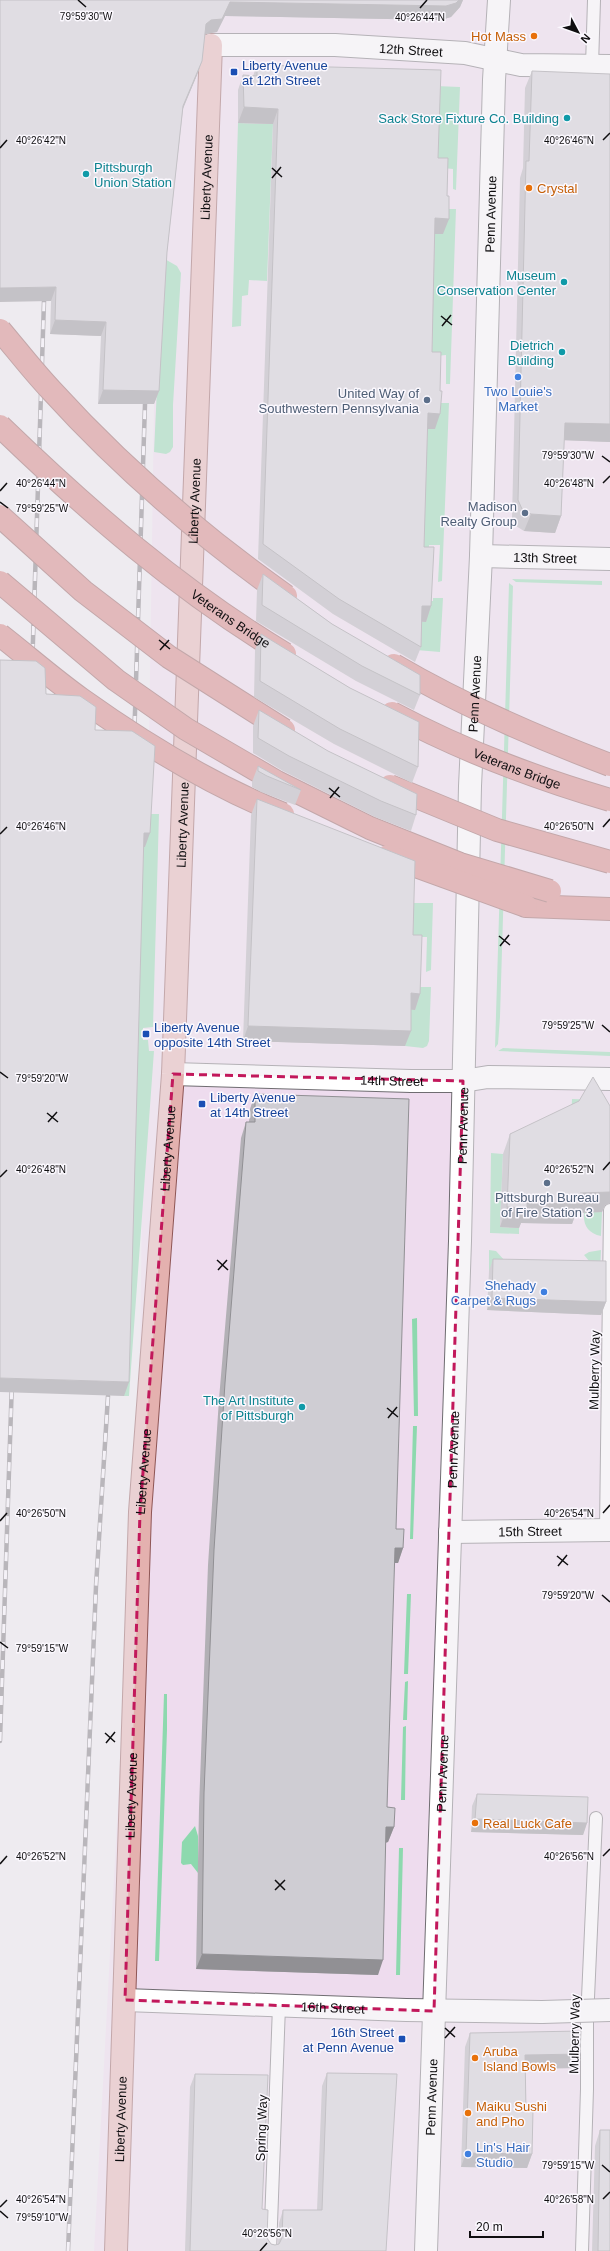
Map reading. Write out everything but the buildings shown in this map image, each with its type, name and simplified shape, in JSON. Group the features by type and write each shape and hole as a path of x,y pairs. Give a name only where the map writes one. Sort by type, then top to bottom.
{"highway":[{"path":"0,330 51,391 111,451 179,513 246,567 302,607"},
{"name":"Veterans Bridge","path":"0,426 53,478 118,535 197,596 258,637 305,666"},
{"path":"0,516 83,591 169,657 300,739"},
{"path":"0,582 116,680 186,728 277,782 370,828 460,864 610,908"},
{"path":"0,635 80,698 167,757 256,803 300,820"},
{"path":"378,656 424,682 545,741 610,765"},
{"name":"Veterans Bridge","path":"373,703 490,759 610,800"},
{"path":"370,776 406,794 497,830 610,862"},
{"path":"351,841 465,885 526,906 610,908"}],"main road":[{"name":"Liberty Avenue","path":"116,2251 140,1512 173,1074 210,45"}],"street":[{"name":"Penn Avenue","path":"426,2251 450,1532 470,786 480,556 499,0"},
{"name":"12th Street","path":"210,45 335,45 465,53 521,64 601,66"},
{"name":"13th Street","path":"480,556 610,559"},
{"name":"14th Street","path":"173,1074 463,1081 488,1077 610,1079"},
{"name":"15th Street","path":"450,1532 608,1530"},
{"name":"16th Street","path":"125,2000 434,2010 542,2012 610,2010"}],"lane":[{"path":"594,0 601,66"},
{"name":"Mulberry Way","path":"608,1530 610,1210"},
{"name":"Mulberry Way","path":"582,2251 587,2088 587,2020 596,1818"},
{"name":"Spring Way","path":"270,2251 279,2006"},
{"path":"587,2020 610,2020"}],"highlighted area":[{"path":"173,1074 463,1081 434,2011 125,2000 140,1512"}],"shaded area":[{"path":"180,0 610,0 610,2251 94,2251 139,1411 154,405"}],"green space":[{"path":"436,86 460,87 456,190 453,189 453,169 443,168 432,173"},
{"path":"238,123 273,124 267,281 249,280 248,295 242,296 241,326 232,327"},
{"path":"447,209 456,209 450,384 446,384 446,355 436,356 426,367 430,234"},
{"path":"163,258 177,266 181,273 173,405 173,447 170,452 166,454 154,452"},
{"path":"440,403 449,403 442,581 438,582 440,545 429,545 429,562 419,562 422,429"},
{"path":"512,579 602,581 602,585 516,582"},
{"path":"509,583 513,586 500,1017 498,1044 495,1048"},
{"path":"433,598 443,598 440,652 416,650 417,621 427,601 433,601"},
{"path":"147,814 159,814 153,1027 143,1028 143,1040 148,1040 149,1051 154,1051 129,1396 124,1396 139,847 145,847"},
{"path":"409,903 433,903 431,970 426,972 427,937 416,937 407,950"},
{"path":"415,987 431,987 429,1041 427,1046 423,1048 405,1046 406,1009"},
{"path":"503,1048 610,1052 610,1056 498,1051"},
{"path":"572,1099 598,1100 604,1164 601,1236 590,1231 584,1221 571,1121"},
{"path":"491,1153 503,1154 500,1227 519,1228 519,1234 490,1233"},
{"path":"489,1250 496,1251 515,1272 489,1271"},
{"path":"601,1250 600,1274 584,1255 589,1252"},
{"path":"417,1318 418,1416 414,1416 412,1319"},
{"path":"413,1426 417,1426 413,1539 410,1539"},
{"path":"407,1594 411,1594 408,1674 404,1674"},
{"path":"408,1681 407,1720 403,1720 405,1682"},
{"path":"164,1694 167,1694 167,1730 159,1961 155,1961"},
{"path":"406,1726 405,1800 401,1800 403,1727"},
{"path":"195,1826 198,1836 198,1873 191,1864 183,1865 181,1863 182,1842"},
{"path":"399,1848 403,1848 400,1975 396,1975"}],"railway":[{"path":"32,671 44,301"},
{"path":"134,743 145,404"},
{"path":"0,1741 12,1381"},
{"path":"68,2251 96,1586 108,1396"}],"place":[{"name":"Hot Mass","path":"534,36"},
{"name":"Liberty Avenue at 12th Street","path":"234,72"},
{"name":"Sack Store Fixture Co. Building","path":"567,118"},
{"name":"Pittsburgh Union Station","path":"86,174"},
{"name":"Crystal","path":"529,188"},
{"name":"Museum Conservation Center","path":"564,282"},
{"name":"Dietrich Building","path":"562,352"},
{"name":"Two Louie's Market","path":"518,377"},
{"name":"United Way of Southwestern Pennsylvania","path":"427,400"},
{"name":"Madison Realty Group","path":"525,513"},
{"name":"Liberty Avenue opposite 14th Street","path":"146,1034"},
{"name":"Liberty Avenue at 14th Street","path":"202,1104"},
{"name":"Pittsburgh Bureau of Fire Station 3","path":"547,1183"},
{"name":"Shehady Carpet & Rugs","path":"544,1292"},
{"name":"The Art Institute of Pittsburgh","path":"302,1407"},
{"name":"Real Luck Cafe","path":"475,1823"},
{"name":"16th Street at Penn Avenue","path":"402,2039"},
{"name":"Aruba Island Bowls","path":"475,2058"},
{"name":"Maiku Sushi and Pho","path":"468,2113"},
{"name":"Lin's Hair Studio","path":"468,2154"}]}
